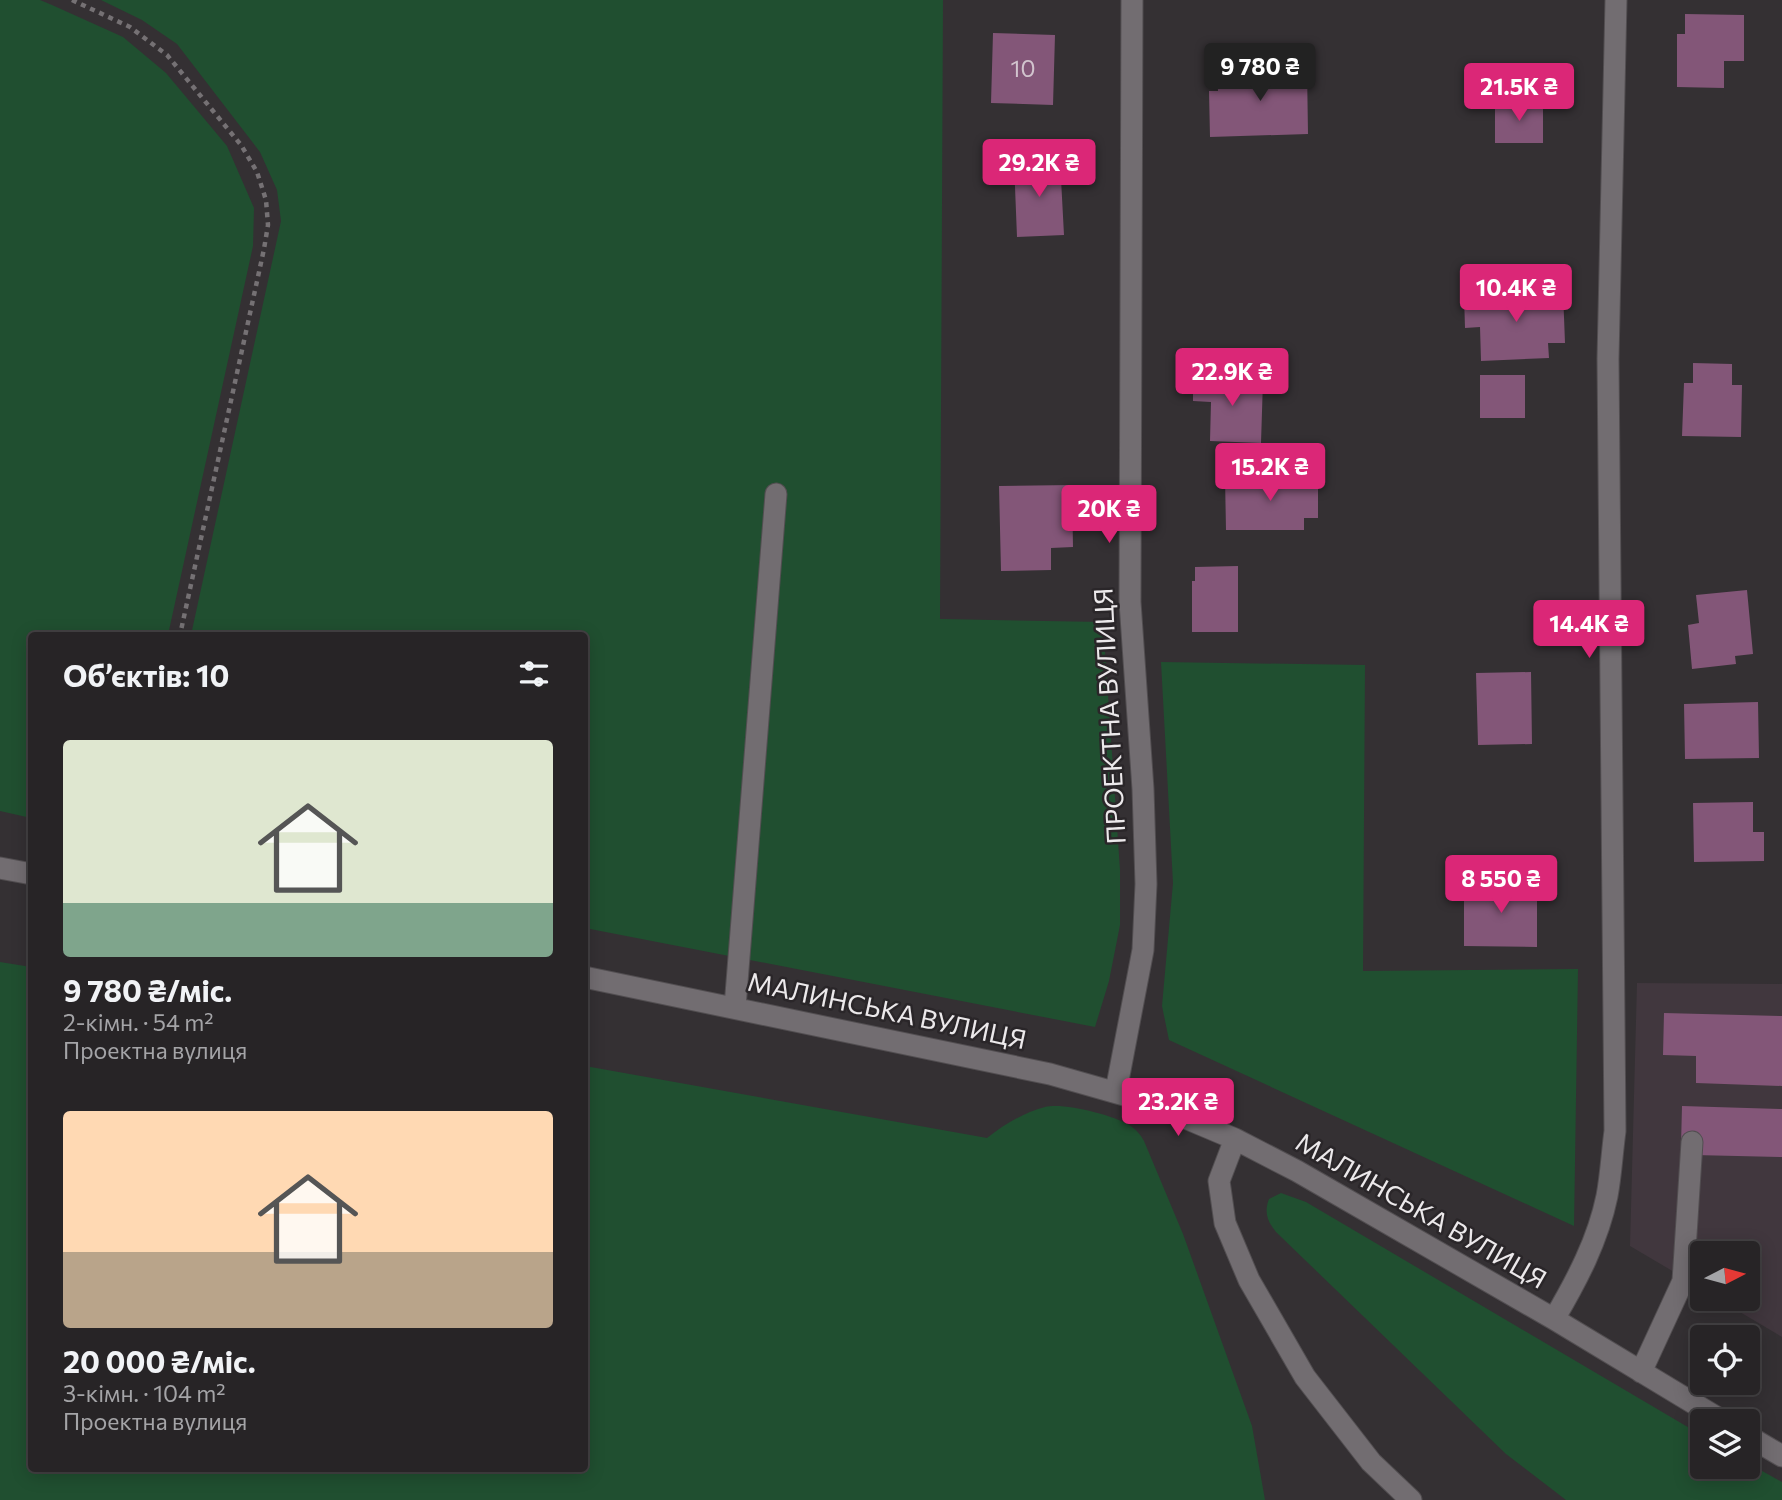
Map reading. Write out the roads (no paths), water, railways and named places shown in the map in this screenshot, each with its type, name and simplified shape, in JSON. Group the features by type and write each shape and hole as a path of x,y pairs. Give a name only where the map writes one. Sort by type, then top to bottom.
{"street":[{"name":"ПРОЕКТНА ВУЛИЦЯ","path":"1116,1091 1143,950 1146,884 1143,789 1130,602 1132,0"},
{"path":"1554,1319 1575,1283 1592,1245 1607,1196 1615,1131 1608,359 1616,0"},
{"path":"735,1007 776,494"},
{"path":"0,867 28,873"},
{"name":"МАЛИНСЬКА ВУЛИЦЯ","path":"588,978 1050,1074 1146,1101 1236,1139 1297,1171 1554,1319 1703,1409"},
{"path":"1236,1139 1219,1181 1225,1223 1249,1280 1305,1377 1371,1462 1411,1500"},
{"path":"1641,1372 1683,1281 1692,1142"},
{"path":"1760,1443 1782,1456"}]}
